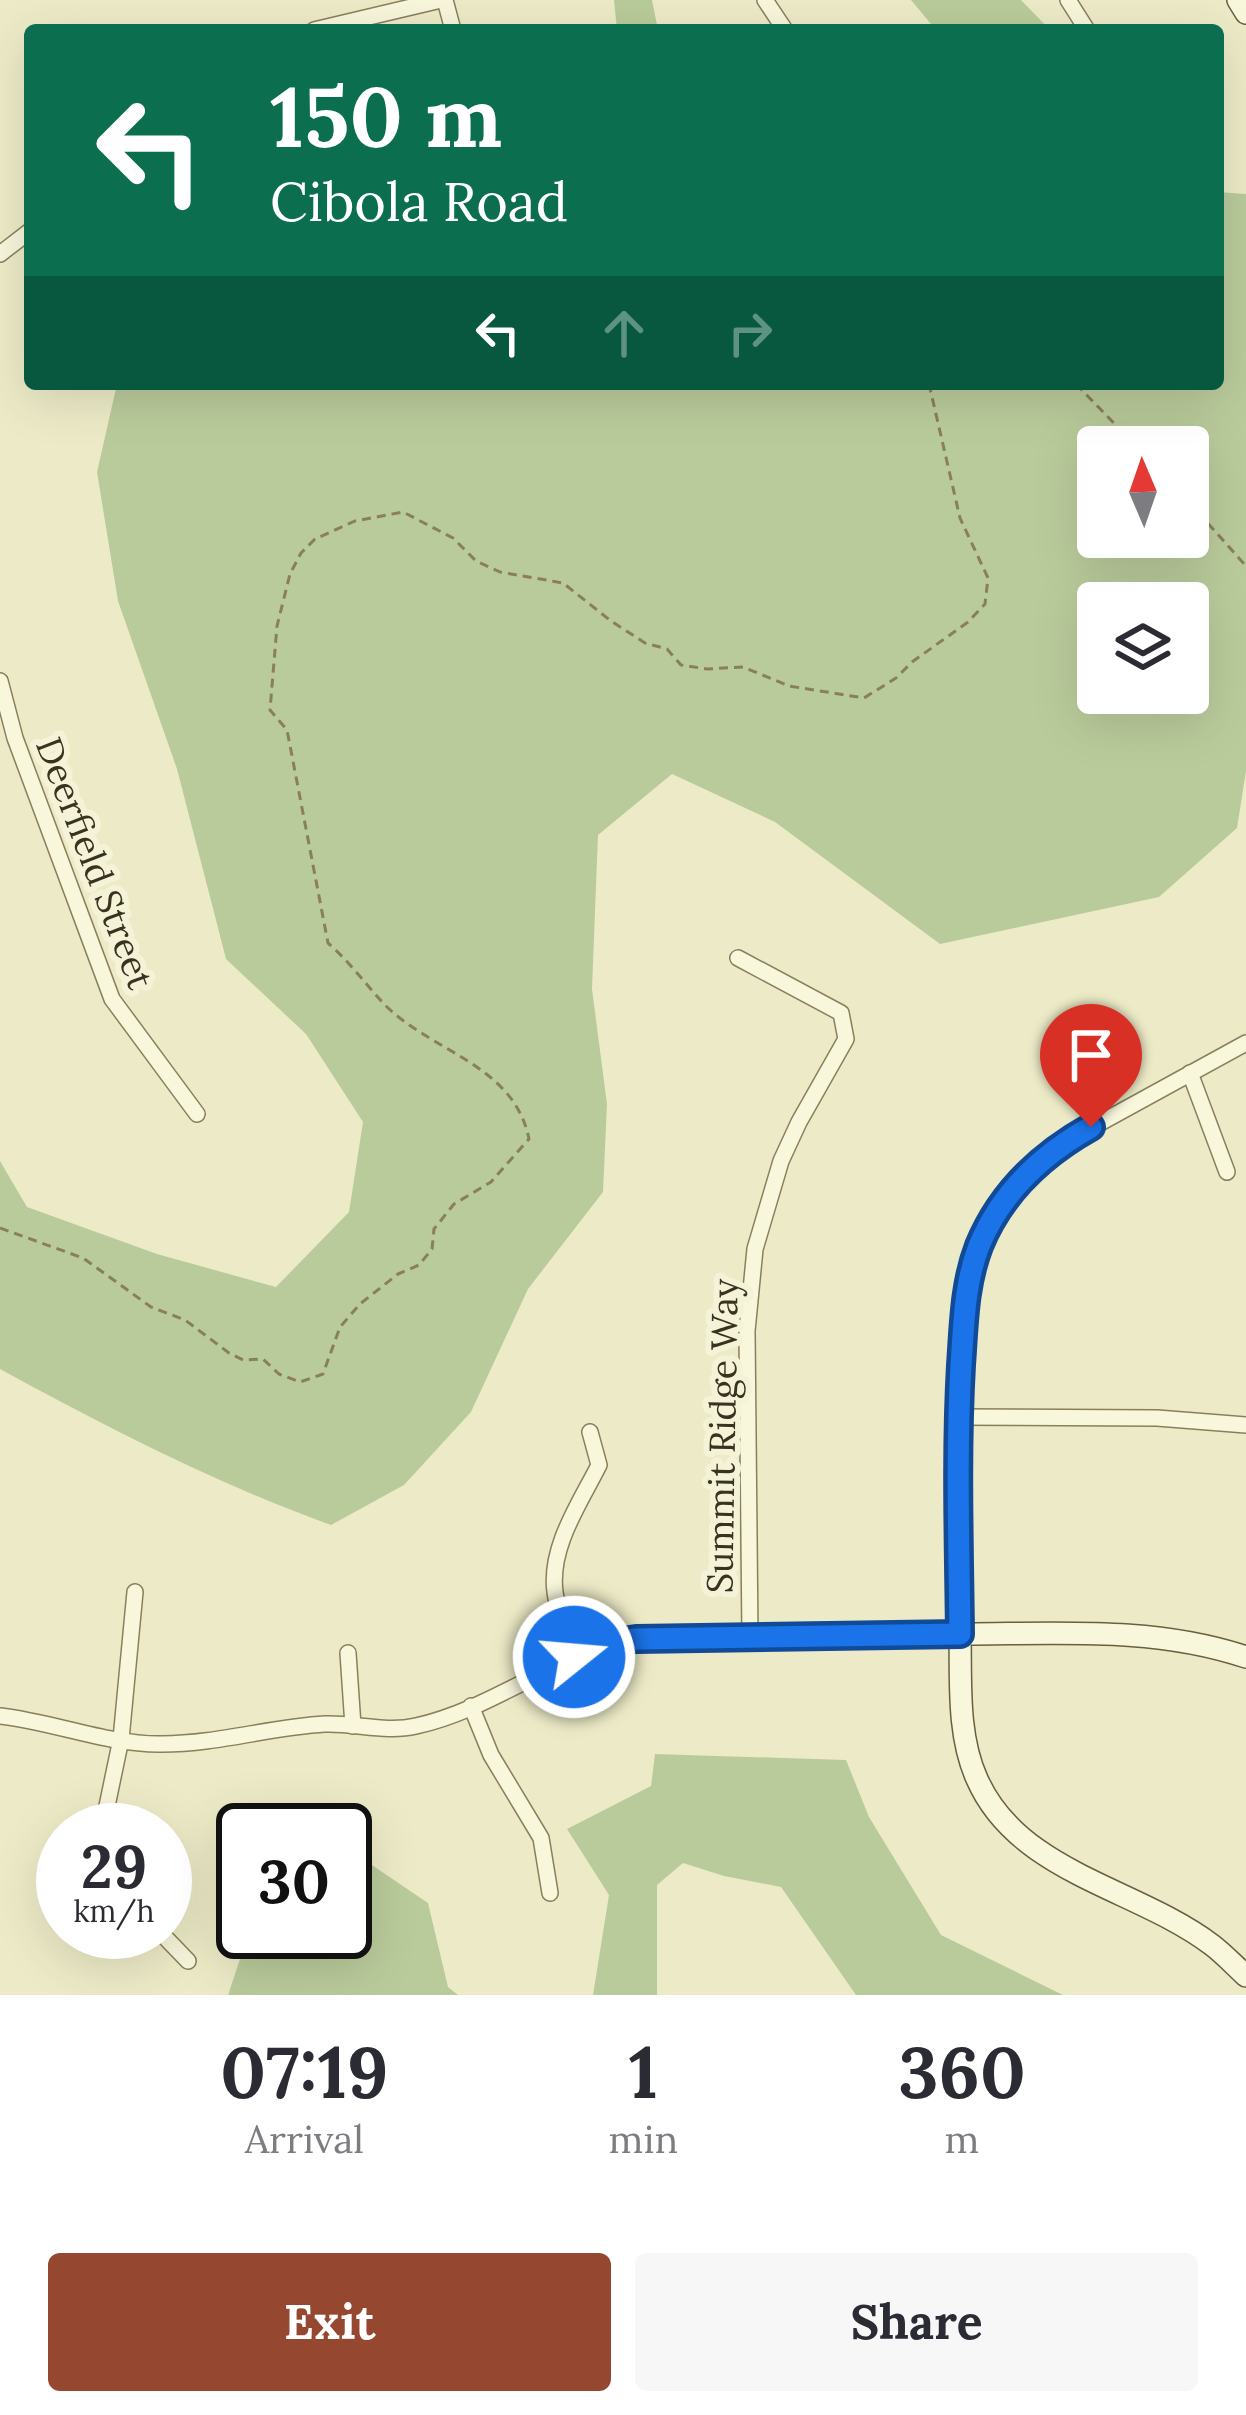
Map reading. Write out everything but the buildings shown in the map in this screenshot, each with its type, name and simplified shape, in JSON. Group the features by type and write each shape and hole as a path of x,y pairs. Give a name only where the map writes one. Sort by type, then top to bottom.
{"street":[{"path":"340,24 443,0"},
{"path":"1238,0 1246,13"},
{"path":"0,254 24,236"},
{"name":"Deerfield Street","path":"0,681 15,738 112,999 196,1114"},
{"name":"Summit Ridge Way","path":"738,958 842,1013 846,1040 782,1161 755,1249 747,1330 750,1638"},
{"path":"1246,1043 1058,1145 1020,1179 980,1245 966,1288 958,1417 963,1724 975,1777 998,1815 1023,1840 1212,1944 1246,1976"},
{"path":"1190,1073 1227,1172"},
{"path":"958,1417 1157,1418 1246,1425"},
{"path":"574,1657 555,1594 554,1570 562,1540 598,1465 590,1432"},
{"path":"108,1803 121,1739 136,1592"},
{"path":"0,1716 156,1744 214,1743 325,1724 416,1726 471,1706 603,1644 636,1639 1150,1635 1246,1657"},
{"path":"348,1653 353,1726"},
{"path":"471,1706 491,1755 541,1838 550,1893"}],"path":[{"path":"0,1228 83,1258 152,1307 185,1320 243,1360 263,1359 300,1382 323,1374 340,1327 350,1315 398,1274 419,1265 432,1249 434,1228 454,1204 491,1182 529,1138 515,1102 492,1076 386,1006 353,964 328,943 286,730 270,710 277,626 290,574 301,553 315,538 356,521 403,512 453,538 476,561 500,572 563,583 645,643 667,649 682,665 743,667 789,686 864,698 896,678 986,604 988,578 959,518 929,390"},
{"path":"1082,390 1117,426"},
{"path":"1209,525 1246,566"}],"green space":[{"path":"614,0 652,0 657,24 616,24"},
{"path":"911,0 1021,0 1044,24 931,24"},
{"path":"1224,192 1246,194 1246,771 1237,828 1159,897 940,944 775,822 672,774 598,835 592,989 607,1104 603,1192 528,1289 471,1412 404,1485 331,1525 162,1453 0,1369 0,1161 27,1207 157,1254 276,1287 349,1212 363,1122 306,1034 226,959 177,769 118,601 97,472 116,390 1224,390"},
{"path":"655,1754 846,1760 869,1817 941,1935 1063,1995 856,1995 781,1887 683,1863 657,1885 657,1995 593,1995 609,1895 567,1829 651,1786"},
{"path":"372,1865 428,1903 448,1987 458,1995 228,1995 240,1959 372,1959"}],"route":[{"path":"574,1657 603,1644 636,1639 960,1634 958,1417 966,1288 980,1245 1020,1179 1058,1145 1091,1127"}]}
